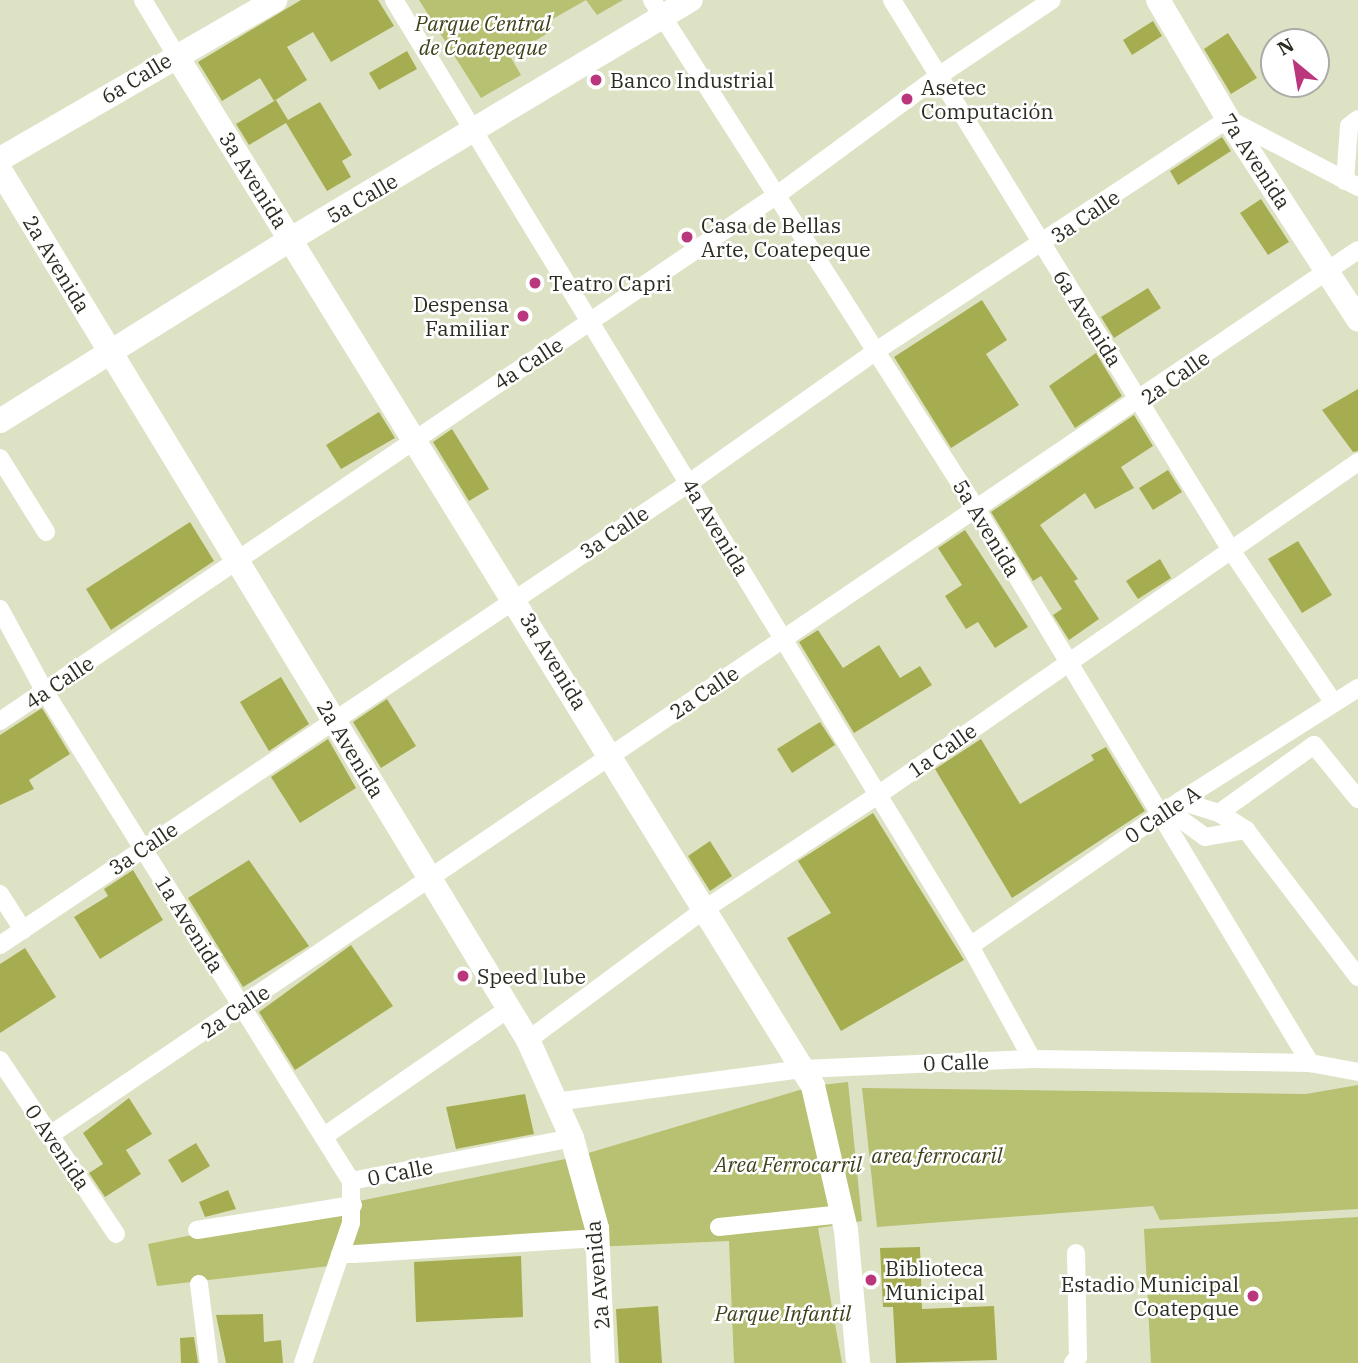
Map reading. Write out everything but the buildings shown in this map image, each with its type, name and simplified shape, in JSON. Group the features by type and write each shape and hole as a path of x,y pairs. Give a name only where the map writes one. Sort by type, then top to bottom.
{"main road":[{"name":"6a Calle","path":"0,159 275,0"},
{"name":"5a Calle","path":"0,421 291,239 477,131 658,9 691,0"},
{"name":"7a Avenida","path":"1158,0 1228,119 1358,319"},
{"name":"3a Avenida","path":"176,55 412,439 515,598 813,1086 842,1214 858,1363"},
{"name":"2a Avenida","path":"0,170 236,563 528,1040 572,1138 597,1238 603,1363"}],"street":[{"name":"3a Avenida","path":"143,0 176,55"},
{"name":"4a Avenida","path":"394,0 477,131 970,946 1032,1059"},
{"name":"6a Avenida","path":"892,0 1231,550 1334,703"},
{"name":"4a Calle","path":"0,721 236,563 412,439 777,195 937,77 1052,0"},
{"name":"5a Avenida","path":"658,9 977,510 1068,663 1170,808 1310,1063"},
{"path":"1228,119 1351,184 1349,126 1358,119"},
{"name":"3a Calle","path":"0,945 689,482 876,351 1042,245 1228,119"},
{"name":"2a Calle","path":"50,1135 430,880 783,638 1140,401 1358,250"},
{"path":"0,458 46,531"},
{"name":"1a Calle","path":"528,1040 705,909 878,795 1358,462"},
{"name":"1a Avenida","path":"0,608 45,692 351,1181 353,1205 340,1255 303,1363"},
{"name":"0 Calle A","path":"970,946 1170,808 1357,691"},
{"path":"1219,813 1314,745 1358,799"},
{"path":"1170,808 1219,813 1246,830 1358,977"},
{"path":"1170,808 1205,837 1246,830"},
{"path":"0,894 23,930"},
{"path":"323,1137 509,1008"},
{"name":"0 Calle","path":"555,1102 803,1069 1032,1059 1310,1063 1358,1072"},
{"name":"0 Avenida","path":"0,1060 116,1234"},
{"name":"0 Calle","path":"351,1181 572,1138"},
{"path":"197,1230 353,1205"},
{"path":"719,1227 842,1214"},
{"path":"340,1255 597,1238"},
{"path":"1073,1363 1078,1357 1076,1253"},
{"path":"199,1284 209,1363"}],"green space":[{"name":"Parque Central de Coatepeque","path":"419,0 586,0 544,24 548,33 510,56 521,75 481,98"},
{"name":"Parque Central de Coatepeque","path":"586,0 623,0 597,15"},
{"name":"Area Ferrocarril","path":"848,1082 862,1221 818,1228 842,1363 734,1363 729,1241 433,1254 157,1286 148,1244 575,1157 813,1086"},
{"name":"area ferrocaril","path":"1358,1085 1358,1209 1160,1220 1153,1206 877,1227 862,1088 1306,1094"},
{"name":"Estadio Municipal Coatepque","path":"1358,1217 1358,1363 1151,1363 1144,1229"}],"place":[{"name":"Banco Industrial","path":"596,80"},
{"name":"Asetec Computación","path":"907,99"},
{"name":"Casa de Bellas Arte, Coatepeque","path":"687,237"},
{"name":"Teatro Capri","path":"535,283"},
{"name":"Despensa Familiar","path":"523,316"},
{"name":"Speed lube","path":"463,976"},
{"name":"Biblioteca Municipal","path":"871,1280"},
{"name":"Estadio Municipal Coatepque","path":"1253,1296"}],"park label":[{"name":"Parque Infantil","path":"783,1313"}]}
